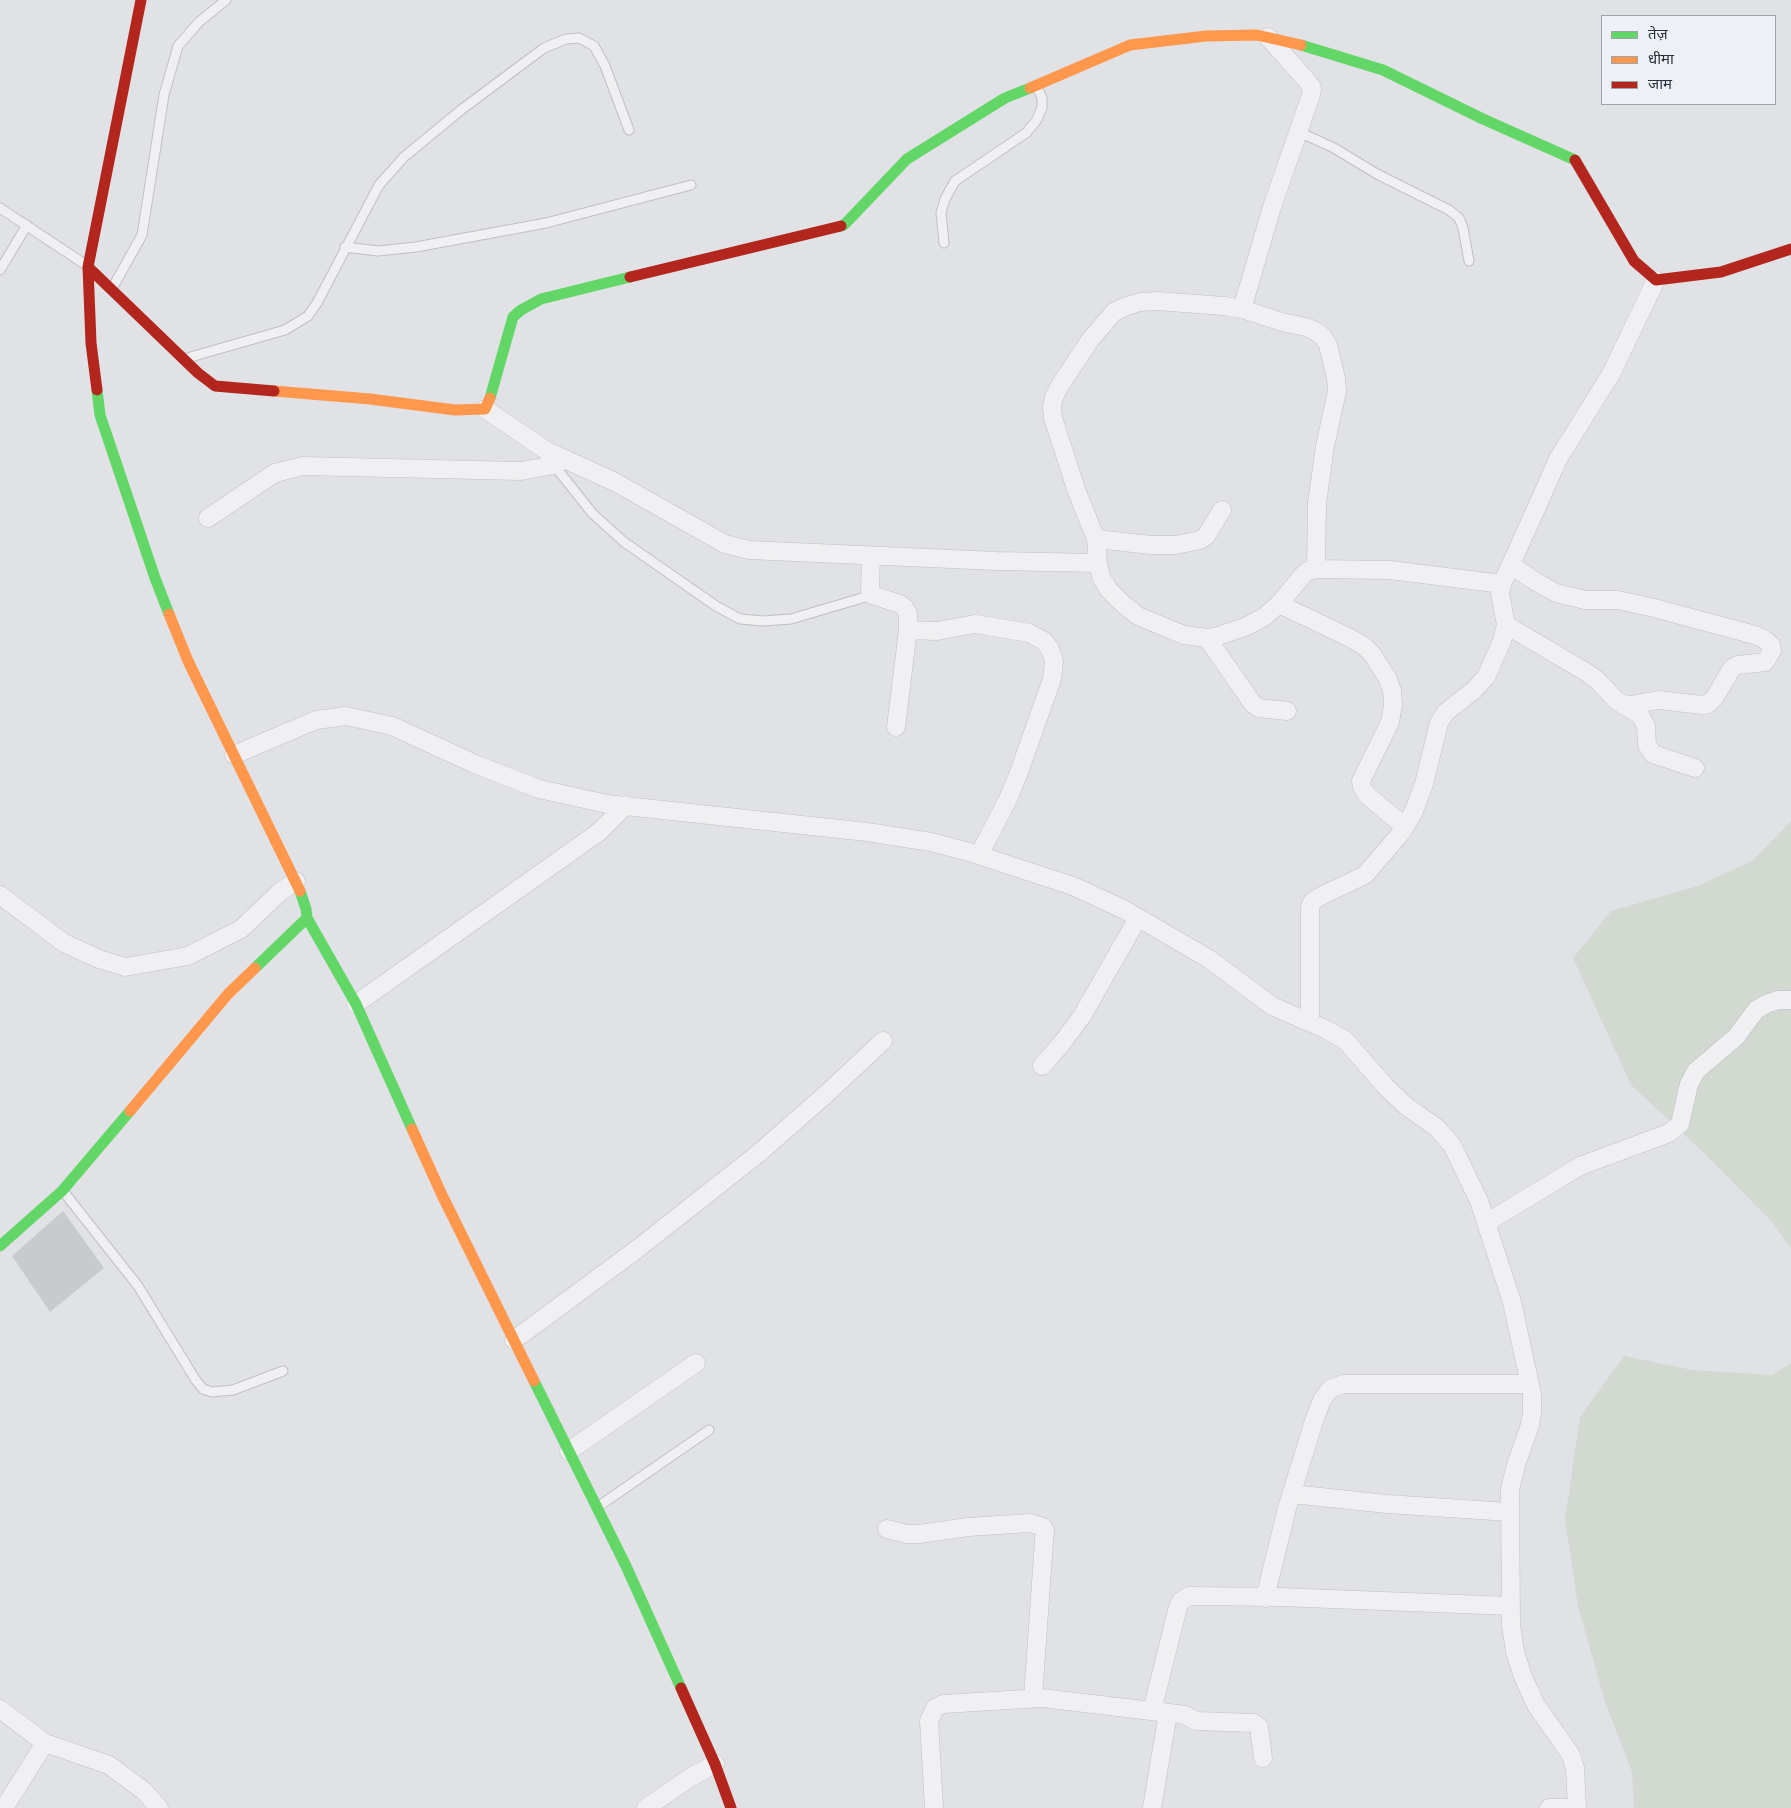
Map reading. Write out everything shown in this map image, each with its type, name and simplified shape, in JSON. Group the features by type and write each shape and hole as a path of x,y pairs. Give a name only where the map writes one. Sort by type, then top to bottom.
{"main road":[{"path":"141,0 88,267 91,343 100,415 155,578 188,661 296,881 306,909 306,918 356,1004 442,1195 626,1566 715,1764 731,1808"},
{"path":"88,267 183,359 215,386 370,399 454,410 486,409 494,394 513,317 540,299 844,225 907,159 1005,98 1130,45 1206,36 1257,35 1318,49 1383,70 1483,119 1574,158 1634,261 1656,280 1720,272 1791,249"},
{"path":"0,1246 62,1191 228,994 306,918"}],"street":[{"path":"1242,309 1272,207 1312,88 1268,37"},
{"path":"1310,1023 1310,907 1312,902 1365,875 1405,827 1413,813 1424,784 1439,723 1446,712 1474,690 1486,677 1502,641 1506,625 1500,593 1502,584 1558,460 1611,374 1656,280"},
{"path":"1316,569 1317,503 1325,446 1337,391 1336,378 1328,345 1323,337 1306,327 1282,322 1242,309 1157,301 1140,302 1114,312 1090,340 1059,387 1052,407 1053,418 1083,508 1096,539 1101,577 1109,590 1138,616 1184,635 1207,638 1245,627 1264,617 1279,604 1303,575 1308,571 1316,569 1390,570 1502,584"},
{"path":"486,409 560,462 615,482 725,544 749,550 996,561 1098,563"},
{"path":"208,518 275,473 303,466 520,471 560,462"},
{"path":"1096,539 1151,545 1176,544 1200,540 1206,536 1222,510"},
{"path":"871,556 870,591 872,595 900,604 908,614 908,630 896,727"},
{"path":"1511,566 1556,593 1585,600 1618,600 1654,608 1755,635 1764,639 1770,645 1772,651 1765,662 1738,665 1732,668 1712,702 1708,704 1659,700 1624,706"},
{"path":"1279,604 1364,646 1372,654 1388,678 1392,691 1393,705 1390,722 1361,781 1362,787 1367,794 1405,827"},
{"path":"908,630 937,631 975,624 1029,633 1044,641 1050,649 1054,661 1052,680 1018,775 1008,799 979,855"},
{"path":"1506,625 1586,672 1597,680 1616,700 1640,715 1646,726 1649,751 1658,756 1695,768"},
{"path":"1207,638 1253,704 1259,708 1287,711"},
{"path":"234,755 316,720 346,716 392,726 475,764 539,789 607,804 867,832 931,842 979,855 1073,886 1138,918 1209,959 1272,1006 1345,1040 1386,1087 1406,1106 1437,1128 1452,1145 1478,1201 1512,1302 1532,1394 1532,1413 1510,1488 1511,1625 1515,1652 1523,1678 1536,1705 1571,1755 1575,1768 1577,1808"},
{"path":"356,1004 598,832 626,805"},
{"path":"0,895 64,943 99,959 125,967 188,956 241,929 280,892 296,881"},
{"path":"1042,1066 1082,1016 1138,918"},
{"path":"1486,1223 1580,1166 1669,1133 1680,1124 1689,1084 1696,1071 1736,1036 1756,1010 1778,1000 1791,1000"},
{"path":"514,1340 636,1250 759,1153 883,1041"},
{"path":"569,1451 696,1363"},
{"path":"1265,1598 1292,1494 1315,1418 1322,1400 1330,1389 1343,1384 1530,1384"},
{"path":"1292,1494 1387,1504 1509,1512"},
{"path":"887,1529 907,1534 920,1534 968,1527 1030,1523 1043,1527 1045,1531 1032,1698"},
{"path":"1152,1808 1160,1712 1181,1600 1189,1596 1511,1606"},
{"path":"934,1808 928,1734 929,1721 935,1708 943,1704 1042,1698 1160,1712 1185,1716 1196,1721 1254,1722 1258,1727 1263,1758"},
{"path":"0,1709 45,1743 109,1765 144,1791 160,1808"},
{"path":"4,1808 45,1743"},
{"path":"646,1808 691,1777 715,1764"},
{"path":"1549,1808 1571,1808"}],"lane":[{"path":"112,290 142,234 164,94 178,46 199,22 226,0"},
{"path":"183,359 285,330 308,316 317,303 379,186 404,157 461,110 544,48 566,40 579,38 594,46 605,66 629,130"},
{"path":"944,243 941,213 945,199 955,181 1026,133 1036,121 1042,108 1042,98 1036,84"},
{"path":"1298,132 1334,148 1377,174 1449,210 1459,218 1463,228 1469,261"},
{"path":"345,248 378,252 416,247 546,223 691,185"},
{"path":"0,208 88,267"},
{"path":"0,270 27,225"},
{"path":"560,462 592,513 624,542 716,606 740,619 763,621 792,619 872,595"},
{"path":"62,1191 138,1286 203,1389 212,1392 233,1390 283,1371"},
{"path":"597,1507 709,1430"}],"shaded area":[{"path":"1791,821 1791,1249 1773,1223 1702,1151 1631,1085 1573,958 1611,911 1698,886 1752,861"},
{"path":"1624,1356 1692,1370 1772,1375 1791,1363 1791,1808 1634,1808 1632,1772 1605,1702 1578,1606 1565,1519 1580,1417"}],"building":[{"path":"63,1211 104,1268 50,1312 12,1256"}],"traffic: fast":[{"path":"1301,45 1383,70 1483,119 1575,160"},
{"path":"841,226 907,159 1005,98 1030,88"},
{"path":"490,398 513,317 521,310 541,299 630,277"},
{"path":"97,390 100,415 169,614"},
{"path":"300,891 307,918 356,1004 412,1129"},
{"path":"255,968 307,918"},
{"path":"0,1246 62,1191 130,1111"},
{"path":"534,1381 626,1566 681,1688"}],"traffic: slow":[{"path":"1030,88 1130,45 1206,36 1257,35 1301,45"},
{"path":"274,391 370,399 455,410 485,409 490,398"},
{"path":"169,614 188,661 300,891"},
{"path":"130,1111 228,994 255,968"},
{"path":"412,1129 442,1195 534,1381"}],"traffic: jam":[{"path":"97,390 91,343 88,267 141,0"},
{"path":"1575,160 1634,261 1656,280 1721,272 1791,249"},
{"path":"630,277 841,226"},
{"path":"88,267 198,373 215,386 274,391"},
{"path":"681,1688 715,1764 731,1808"}]}
